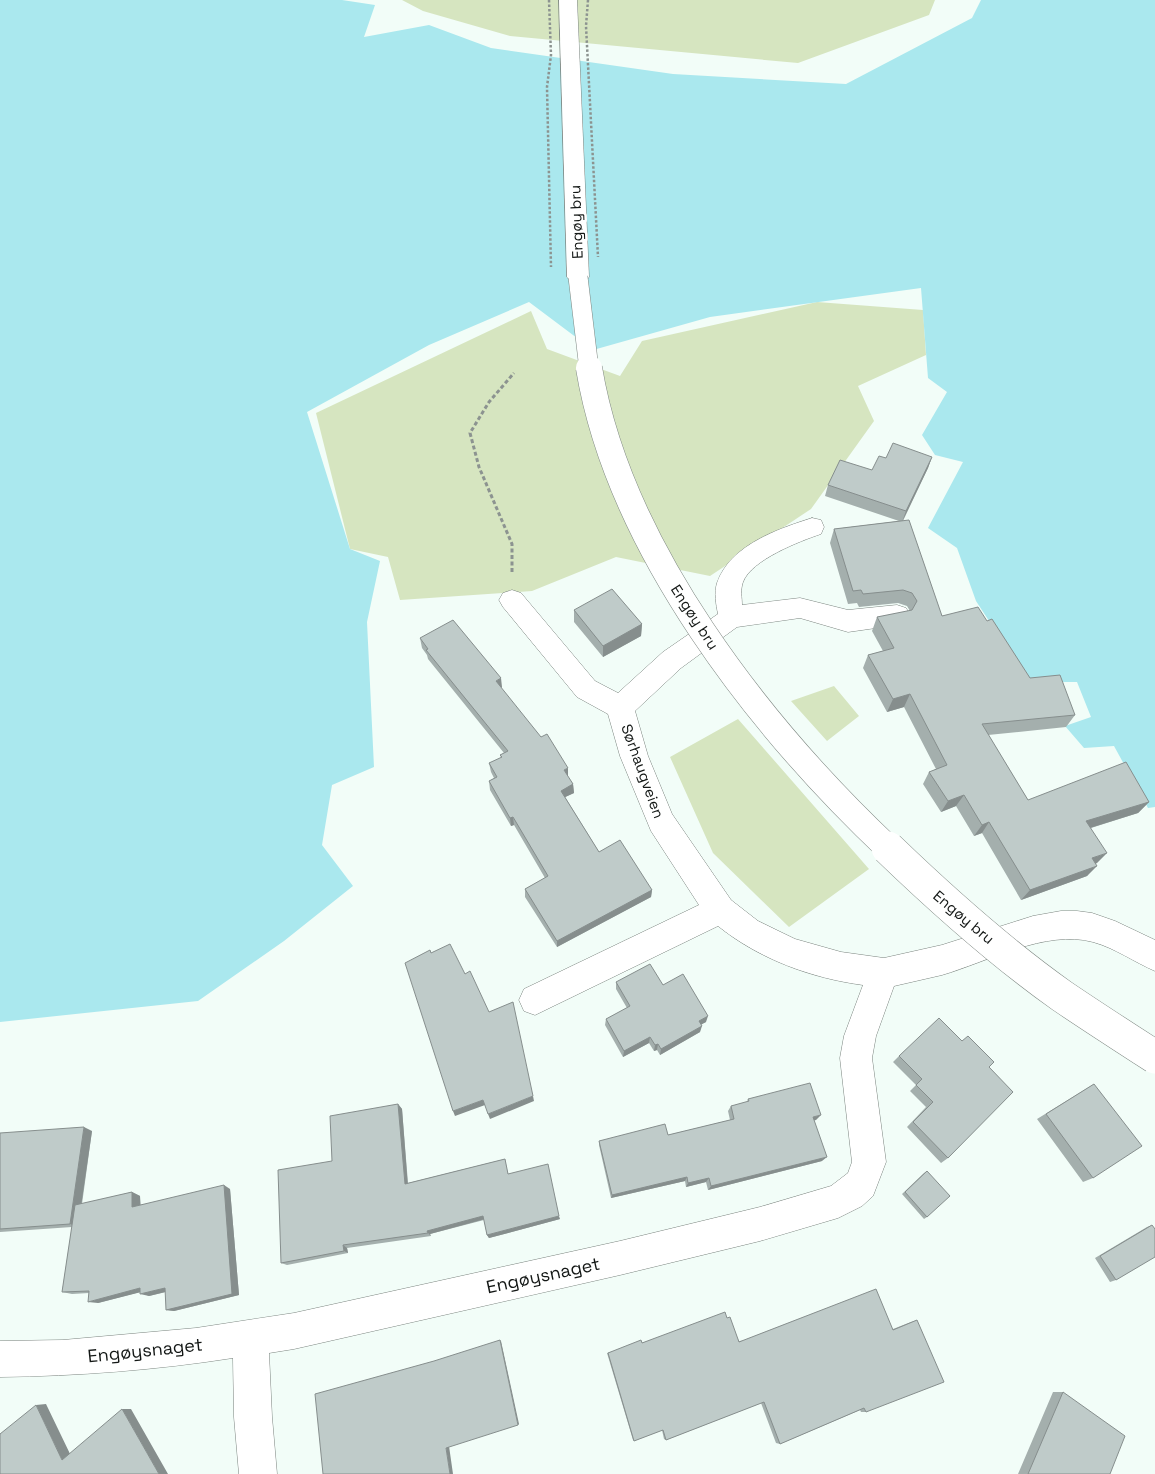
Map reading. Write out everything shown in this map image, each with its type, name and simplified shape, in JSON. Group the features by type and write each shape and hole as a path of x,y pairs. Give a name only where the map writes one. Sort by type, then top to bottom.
{"street":[{"name":"Engøy bru","path":"568,0 578,277 586,356 603,429 622,480 643,528 669,577 691,616 762,713 802,761 867,828 921,881 982,933 1061,994 1155,1057"},
{"path":"731,618 730,582 738,570 756,554 781,539 812,527"},
{"name":"Sørhaugveien","path":"512,600 586,689 620,707 634,756 661,822 720,910 747,931 790,952 841,967 884,973 942,960 1032,930 1061,925 1092,927 1135,944 1155,956"},
{"name":"Sørhaugveien","path":"620,707 672,660 731,618 800,608 848,621 897,615"},
{"path":"535,1000 720,910"},
{"name":"Engøysnaget","path":"0,1359 63,1358 122,1353 294,1331 620,1258 760,1224 838,1201 850,1194 861,1184 869,1162 856,1058 860,1036 872,999 884,973"},
{"path":"251,1338 253,1417 258,1474"}],"path":[{"path":"549,0 551,55 547,87 551,270"},
{"path":"588,0 586,26 598,265"},
{"path":"512,600 512,544 479,467 470,433 489,402 514,373"}],"green space":[{"path":"402,0 935,0 929,15 798,63 510,36 423,11"},
{"path":"817,302 923,310 926,355 858,386 874,421 811,509 710,576 616,557 532,591 400,600 388,557 350,549 316,413 531,311 547,349 620,376 642,341"},
{"path":"834,686 859,716 827,741 791,701"},
{"path":"738,719 869,869 789,927 713,853 670,757"}],"water":[{"path":"0,0 342,0 375,5 364,37 429,25 491,48 673,74 846,84 972,18 981,0 1155,0 1155,807 1148,808 1114,746 1084,748 1065,726 1091,717 1077,682 1029,682 976,601 957,548 928,528 963,462 935,455 922,435 947,392 928,378 921,288 710,317 593,350 529,302 429,345 307,412 350,549 380,561 367,622 374,767 332,785 322,845 353,886 284,941 198,1001 0,1022"}],"building":[{"path":"893,443 932,457 906,511 828,485 840,460 872,470 879,456 886,458"},
{"path":"909,520 942,616 978,607 987,621 992,619 1030,678 1060,675 1075,715 982,724 1028,800 1126,762 1149,802 1086,821 1107,853 1092,858 1097,866 1030,890 989,822 982,825 964,795 948,801 929,772 947,765 910,694 893,699 868,655 894,648 877,617 912,610 917,601 912,593 903,590 863,594 861,590 853,591 834,529"},
{"path":"612,589 642,624 603,646 574,610"},
{"path":"453,620 501,678 496,681 541,737 547,734 568,768 564,770 573,784 561,791 599,852 620,840 652,890 557,941 525,889 548,876 513,817 510,818 489,781 497,777 489,763 502,757 500,755 508,751 426,650 428,649 420,638"},
{"path":"450,944 465,974 470,971 489,1012 513,1002 533,1096 488,1114 483,1100 453,1111 405,963 430,950 431,953"},
{"path":"650,964 663,985 683,974 708,1016 699,1021 702,1026 661,1049 658,1044 655,1045 650,1037 624,1051 606,1019 630,1006 616,982"},
{"path":"939,1018 962,1041 968,1036 994,1062 989,1067 1013,1092 948,1158 913,1122 933,1102 916,1085 922,1079 899,1056"},
{"path":"810,1083 821,1115 813,1117 827,1157 711,1186 709,1178 688,1183 687,1177 612,1195 599,1141 665,1124 668,1135 734,1119 731,1106 749,1101 748,1099"},
{"path":"1094,1084 1142,1146 1093,1178 1046,1114"},
{"path":"398,1104 405,1184 505,1159 508,1174 548,1164 559,1216 487,1235 483,1216 427,1231 428,1233 343,1245 344,1251 281,1263 278,1170 332,1161 330,1116"},
{"path":"84,1127 70,1224 0,1229 0,1133"},
{"path":"927,1171 950,1196 927,1217 905,1192"},
{"path":"224,1185 232,1294 166,1310 165,1288 140,1294 140,1288 88,1302 89,1291 62,1292 75,1205 132,1192 132,1207"},
{"path":"1152,1225 1155,1229 1155,1257 1116,1280 1100,1256"},
{"path":"876,1289 893,1330 917,1320 944,1382 866,1412 864,1408 780,1444 764,1402 666,1440 663,1430 634,1441 608,1353 641,1340 642,1343 725,1312 727,1318 730,1317 739,1342"},
{"path":"500,1340 518,1425 446,1448 450,1474 323,1474 315,1394 434,1361"},
{"path":"1063,1392 1125,1436 1110,1474 1028,1474"},
{"path":"36,1405 62,1460 122,1409 159,1474 0,1474 0,1434"}]}
